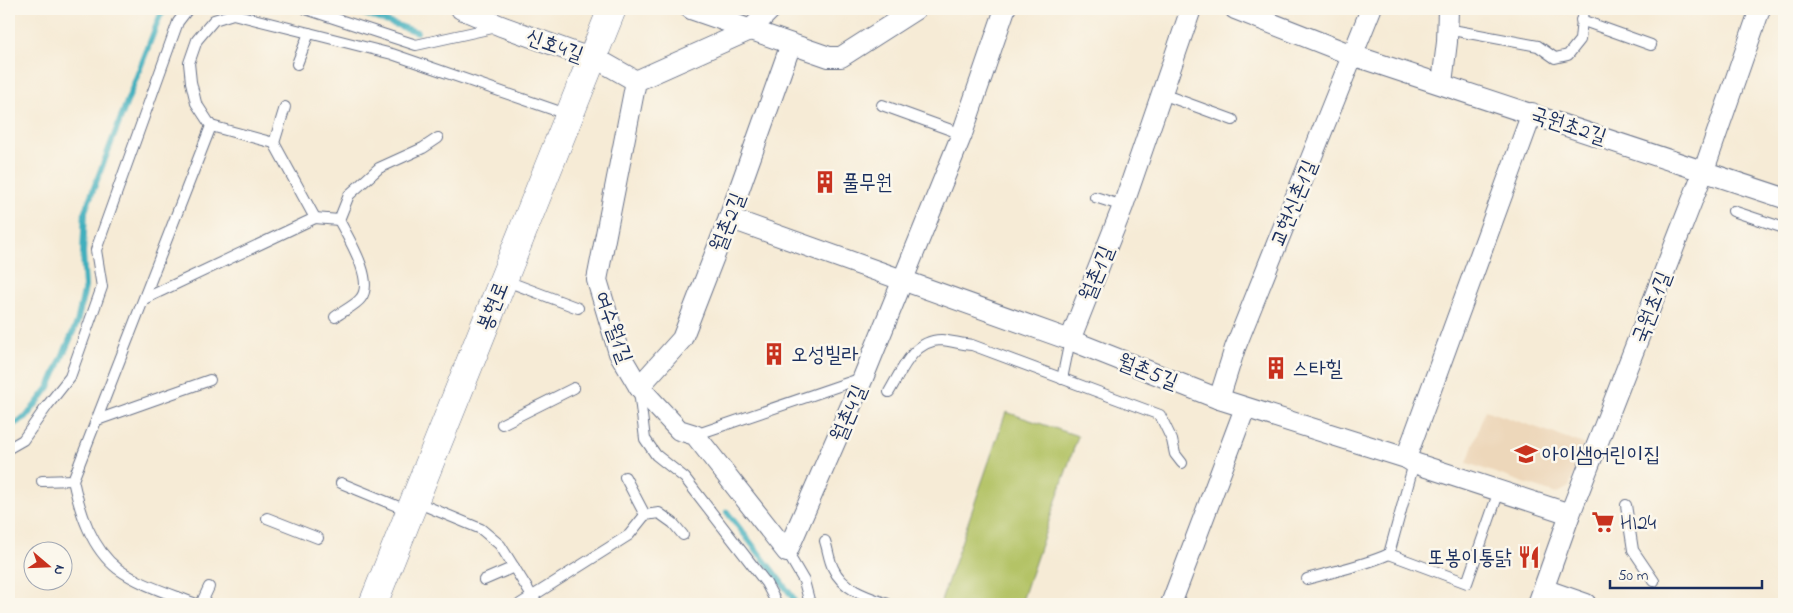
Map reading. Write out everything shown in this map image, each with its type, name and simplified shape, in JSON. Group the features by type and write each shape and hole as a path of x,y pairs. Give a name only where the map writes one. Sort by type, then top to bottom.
{"street":[{"name":"신호4길","path":"461,9 501,26 606,64 636,81"},
{"name":"봉현로","path":"373,604 612,9"},
{"path":"691,9 829,57 841,57 916,9"},
{"path":"636,81 750,30 770,9"},
{"name":"월촌4길","path":"787,552 863,378 962,134 1005,9"},
{"name":"월촌1길","path":"1070,340 1123,206 1190,9"},
{"path":"1235,9 1352,55"},
{"name":"교현신촌1길","path":"1219,399 1235,348 1371,9"},
{"path":"1442,84 1448,9"},
{"name":"국원초1길","path":"1540,597 1570,514 1704,170 1760,9"},
{"name":"월촌2길","path":"639,387 682,339 729,218 791,44"},
{"name":"국원초2길","path":"1352,55 1532,113 1784,198"},
{"name":"여수월1길","path":"636,81 597,280 619,353 639,387 679,430 695,435"},
{"path":"1410,460 1532,113"},
{"name":"월촌5길","path":"729,218 1070,340 1219,399 1570,514"},
{"path":"1171,604 1245,408"},
{"path":"695,435 787,552"},
{"path":"1540,597 1586,604"}],"lane":[{"path":"9,448 23,440 70,377 102,287 96,250 178,22 188,9"},
{"path":"306,9 416,45 501,26"},
{"path":"1447,29 1538,46 1555,58 1568,55 1580,40 1583,9"},
{"path":"274,143 211,126 196,103 189,63 197,40 214,20 233,14 392,54 570,115"},
{"path":"1581,20 1651,45"},
{"path":"297,64 309,33"},
{"path":"1162,94 1233,120"},
{"path":"882,105 962,134"},
{"path":"285,107 274,143 315,218"},
{"path":"196,604 134,578 118,568 101,550 90,532 79,507 73,480 211,126"},
{"path":"336,316 362,298 366,286 365,274 339,220 349,195 379,168 423,148 438,138"},
{"path":"1094,197 1123,206"},
{"path":"1733,211 1784,228"},
{"path":"144,299 315,218 339,220"},
{"path":"503,280 578,308"},
{"path":"888,392 921,345 940,340 972,345 1160,415 1172,440 1175,454 1182,463"},
{"path":"1062,378 1070,340"},
{"path":"695,435 863,378"},
{"path":"97,420 210,380"},
{"path":"639,387 645,439 656,455 685,478 766,583 777,604"},
{"path":"502,424 574,388"},
{"path":"1389,554 1410,460"},
{"path":"625,477 645,515"},
{"path":"42,482 73,480"},
{"path":"341,483 481,529 500,545 535,601"},
{"path":"1307,579 1349,566 1372,562 1389,554 1467,583 1499,491"},
{"path":"1626,504 1633,550 1654,581"},
{"path":"520,604 535,601 629,534 645,515 659,513 673,523 683,535"},
{"path":"268,518 318,538"},
{"path":"825,541 833,568 842,583 862,596 888,604"},
{"path":"787,552 804,580 810,604"},
{"path":"484,580 514,567"},
{"path":"201,604 209,587"}],"shaded area":[{"name":"아이샘어린이집","path":"1485,410 1584,444 1569,487 1556,494 1467,463"}],"green space":[{"path":"1006,412 1078,436 1021,604 940,604"}],"waterway":[{"path":"9,427 26,417 49,387 77,323 85,287 83,253 85,211 160,16 167,9"},
{"path":"350,9 417,32"},
{"path":"727,512 792,596 795,604"}],"place":[{"name":"풀무원","path":"825,182"},
{"name":"오성빌라","path":"774,354"},
{"name":"스타힐","path":"1276,368"},
{"name":"아이샘어린이집","path":"1526,454"},
{"name":"HI24","path":"1603,522"},
{"name":"또봉이통닭","path":"1529,557"}]}
